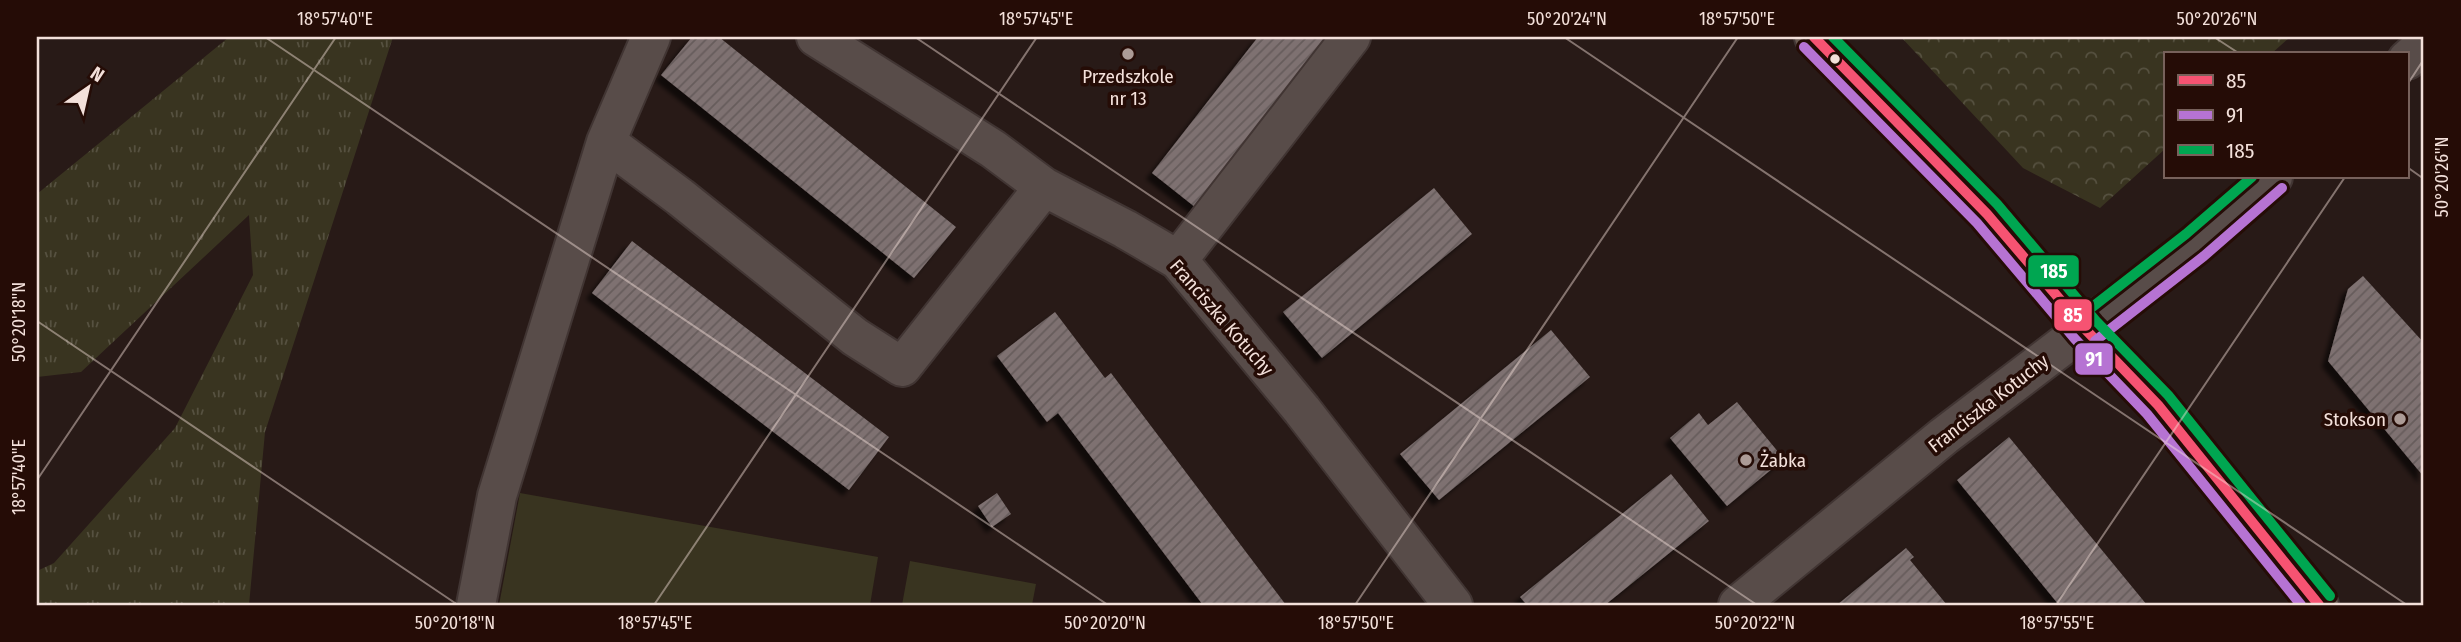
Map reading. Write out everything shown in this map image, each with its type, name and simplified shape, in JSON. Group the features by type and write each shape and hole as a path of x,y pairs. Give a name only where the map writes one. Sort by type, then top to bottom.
{"main road":[{"path":"1814,37 2004,233 2086,330 2158,405 2319,605"}],"street":[{"path":"476,605 497,496 606,142 651,37"},
{"name":"Franciszka Kotuchy","path":"816,37 993,149 1044,187 1178,260 1302,410 1453,605"},
{"path":"1178,260 1351,37"},
{"path":"2408,59 2424,45"},
{"path":"606,142 680,197 855,337 902,367 1044,187"},
{"name":"Franciszka Kotuchy","path":"1738,605 1944,436 2195,245 2272,178"}],"green space":[{"path":"229,37 393,37 265,432 249,605 37,605 37,571 54,563 175,428 253,275 249,215 81,372 37,377 37,194"},
{"path":"1901,37 2290,37 2273,52 2164,52 2164,150 2100,208 2023,168"},
{"path":"520,493 878,557 870,605 499,605"},
{"path":"910,561 1036,584 1032,605 902,605"}],"building":[{"path":"692,37 719,37 956,227 914,278 661,75"},
{"path":"1258,37 1330,37 1200,211 1152,173"},
{"path":"1434,188 1472,234 1322,358 1283,312"},
{"path":"632,241 889,437 849,490 592,293"},
{"name":"Stokson","path":"2363,276 2424,343 2424,477 2328,361 2348,289"},
{"path":"1055,312 1105,378 1111,373 1286,605 1203,605 1058,413 1047,422 997,356"},
{"path":"1551,330 1590,377 1439,500 1400,454"},
{"path":"1737,402 1784,459 1727,506 1670,438 1699,413 1708,425"},
{"path":"2009,437 2147,605 2059,605 1957,480"},
{"path":"1671,474 1709,521 1605,605 1527,605 1520,597"},
{"path":"997,493 1011,514 992,527 978,506"},
{"path":"1906,548 1914,557 1910,560 1947,605 1837,605"}],"transit line":[{"name":"85","path":"1814,37 1987,214 2086,330 2158,405 2319,605"},
{"name":"185","path":"1833,37 1997,204 2096,321 2168,395 2330,596"},
{"name":"91","path":"1804,47 1977,223 2075,339 2147,414 2301,605"},
{"name":"185","path":"2077,319 2186,234 2251,178"},
{"name":"91","path":"2095,341 2204,256 2282,188"}],"place":[{"name":"Przedszkole nr 13","path":"1128,54"},
{"name":"Stokson","path":"2400,419"},
{"name":"Żabka","path":"1746,460"}]}
